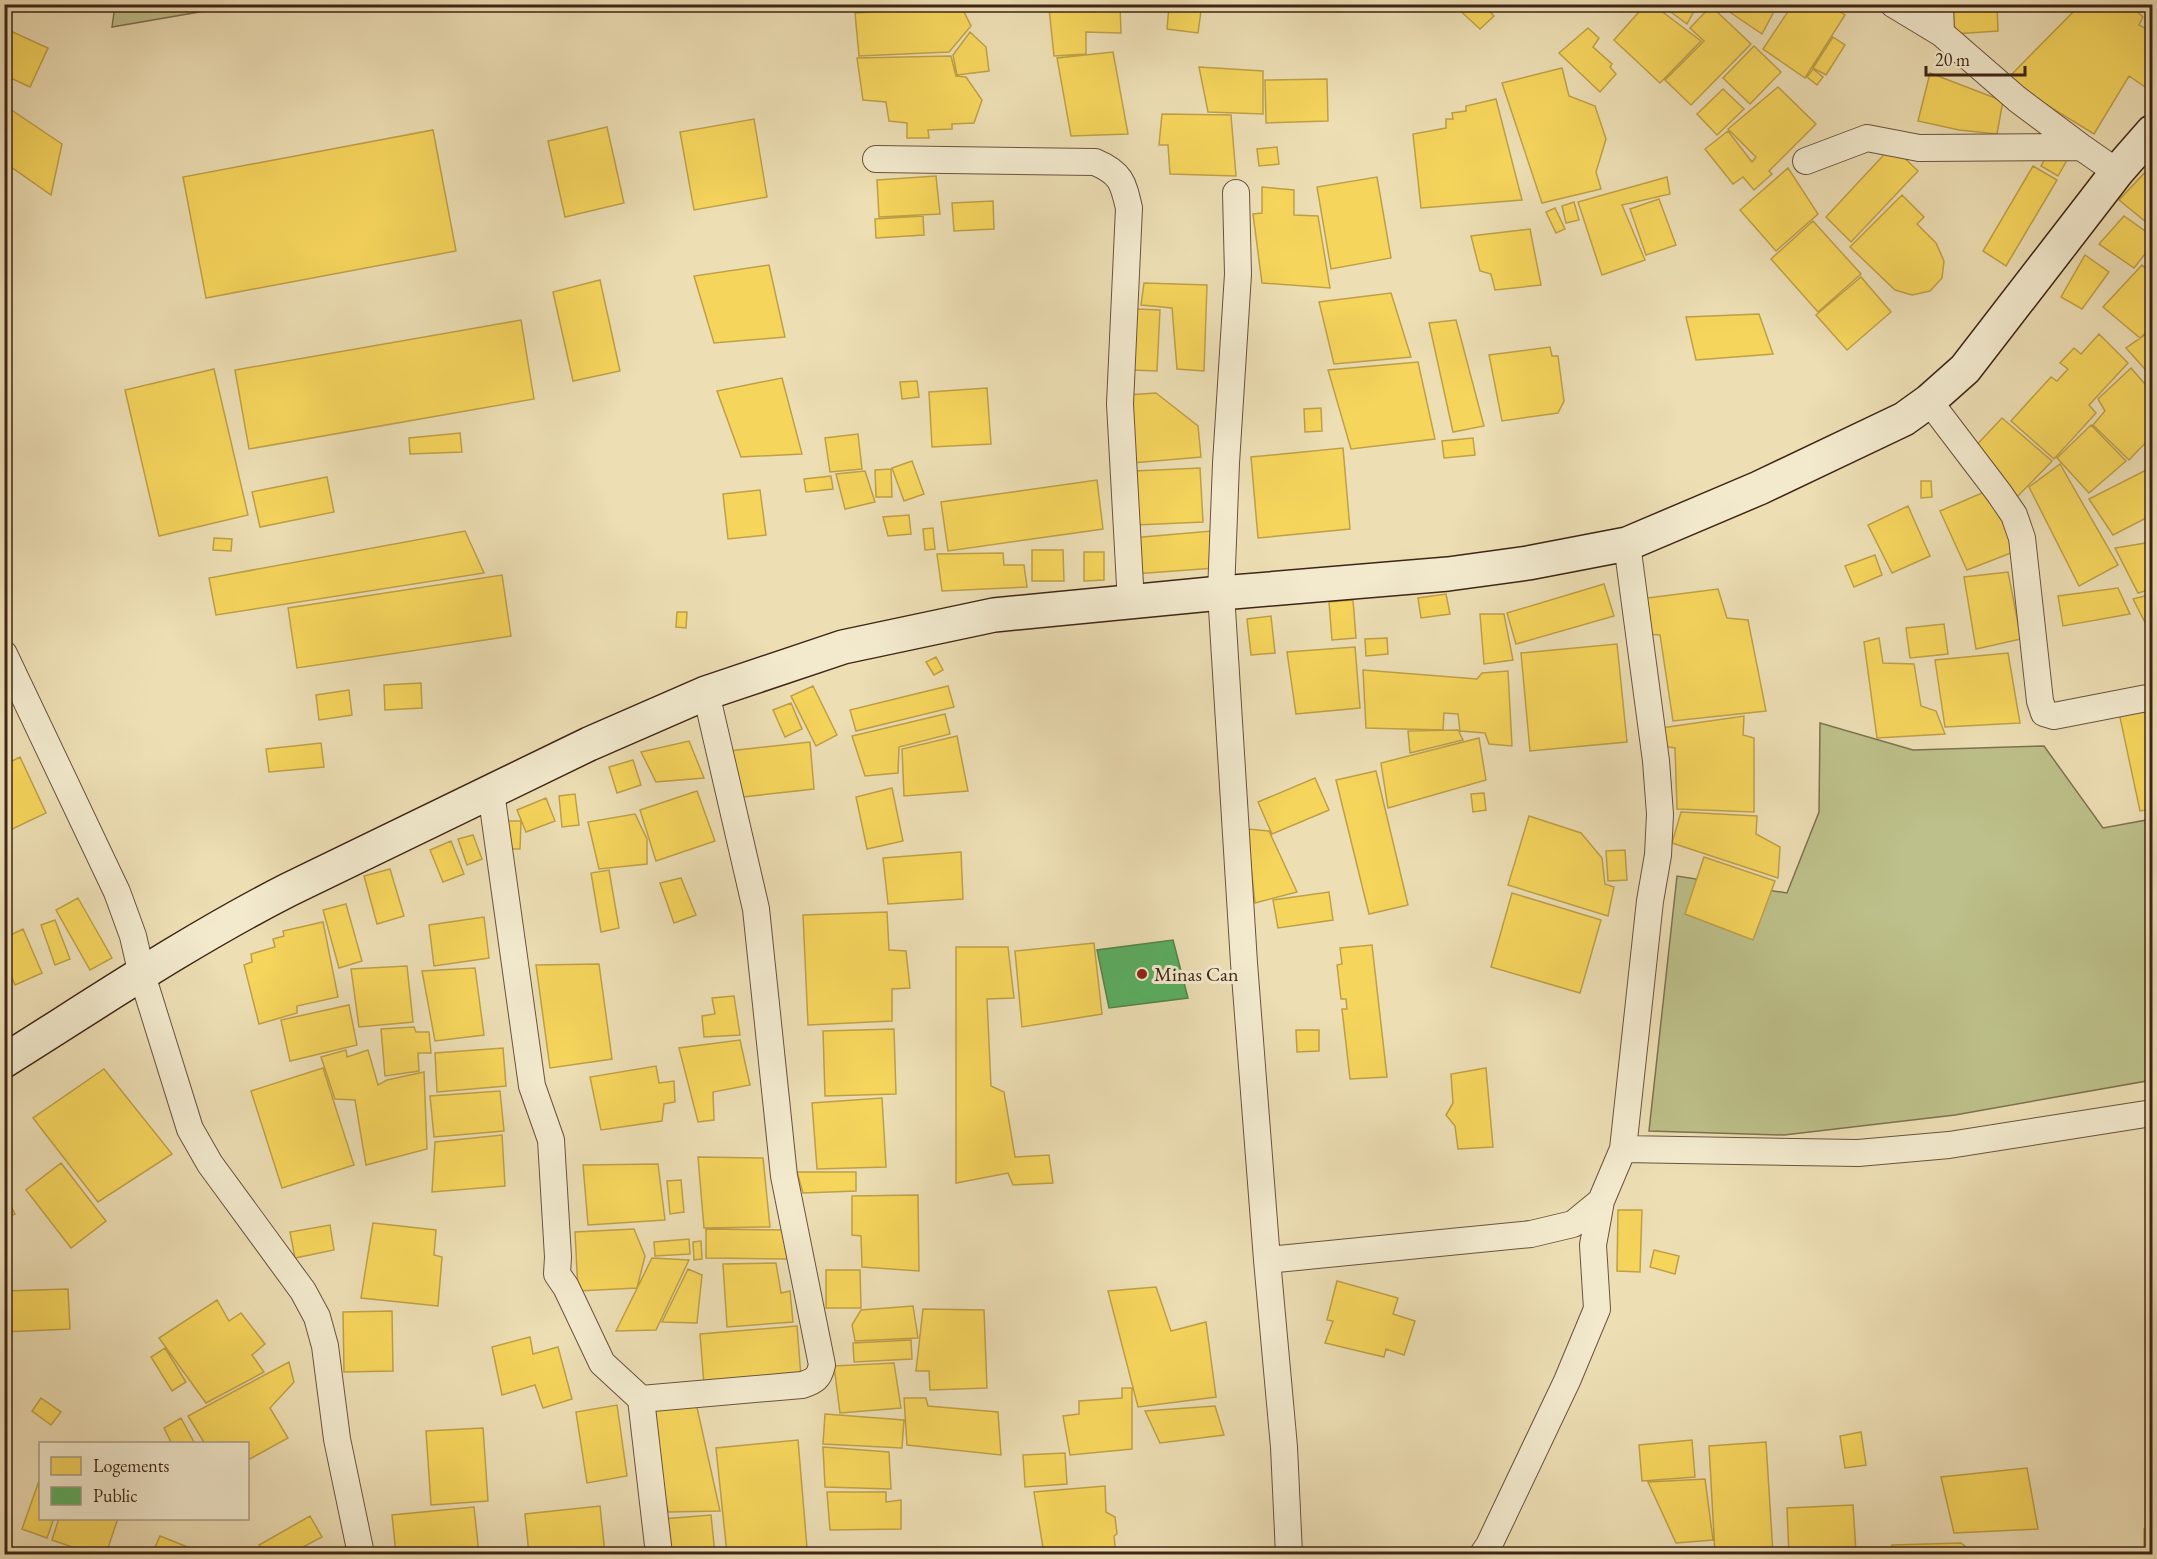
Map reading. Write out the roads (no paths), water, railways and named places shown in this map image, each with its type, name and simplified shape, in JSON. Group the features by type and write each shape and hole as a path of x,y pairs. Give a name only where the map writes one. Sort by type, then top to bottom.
{"main road":[{"path":"4,1061 252,908 588,744 706,693 843,647 994,615 1131,603 1221,592 1448,574 1528,563 1627,544 1769,483 1904,419 1929,401 1965,369 2117,172 2152,132"}],"street":[{"path":"1893,4 1941,33 2017,99 2117,172"},
{"path":"1940,4 1941,33"},
{"path":"1806,161 1867,138 1919,148 2081,147"},
{"path":"876,159 1095,162 1111,169 1124,183 1129,208 1120,404 1131,603"},
{"path":"1236,193 1238,274 1226,463 1221,592 1244,963 1284,1447 1289,1554"},
{"path":"1929,401 2014,515 2022,538 2040,701 2044,712 2054,716 2152,697"},
{"path":"1483,1554 1567,1381 1597,1309 1593,1245 1601,1201 1623,1149 1650,901 1658,855 1660,814 1656,761 1627,544"},
{"path":"4,654 117,892 133,936 142,975 190,1129 210,1164 303,1291 317,1317 325,1346 337,1439 361,1554"},
{"path":"641,1399 802,1385 814,1382 820,1376 822,1365 784,1176 756,909 706,693"},
{"path":"491,792 532,1086 551,1140 557,1274 566,1287 602,1363 641,1399 659,1554"},
{"path":"1623,1149 1858,1154 1949,1145 2152,1113"},
{"path":"1267,1260 1531,1233 1573,1224 1601,1201"}],"place":[{"name":"Minas Can","path":"1142,974"}]}
